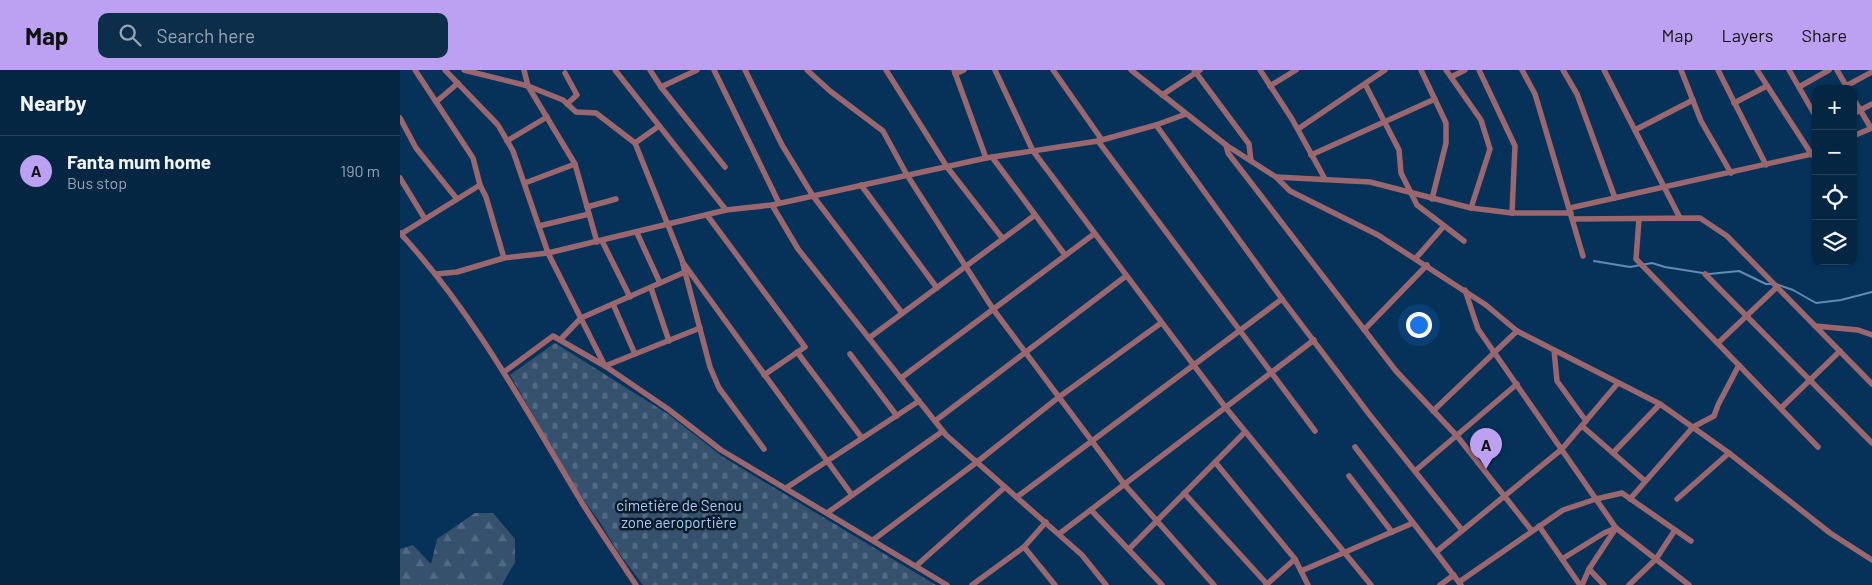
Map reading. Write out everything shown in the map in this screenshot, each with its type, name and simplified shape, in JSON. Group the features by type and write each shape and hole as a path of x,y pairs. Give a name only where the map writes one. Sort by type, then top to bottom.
{"street":[{"path":"415,70 473,158 504,258"},
{"path":"464,70 528,86 562,100 576,112 596,112 635,143 682,260 710,367 719,388 764,449"},
{"path":"524,70 528,86 575,164 589,214 600,241 630,297"},
{"path":"615,70 726,210"},
{"path":"650,70 661,87 725,167"},
{"path":"661,87 697,70"},
{"path":"714,70 779,204"},
{"path":"745,70 782,145 813,196 902,314"},
{"path":"807,70 830,91 883,131 907,174 966,266 1025,352 1124,484 1214,585"},
{"path":"886,70 947,167 1003,238"},
{"path":"964,70 955,72 989,158 1065,255"},
{"path":"995,70 1034,151 1094,234 1226,408 1371,585"},
{"path":"1053,70 1100,140 1239,331 1315,431"},
{"path":"1131,70 1226,145 1276,177 1290,191 1378,234 1465,290 1516,331 1660,404 1729,453 1830,533 1872,560"},
{"path":"1260,70 1298,129 1325,179"},
{"path":"1270,86 1296,70"},
{"path":"1298,129 1385,70"},
{"path":"1421,70 1446,123 1446,143 1432,199"},
{"path":"1446,70 1481,120 1490,149 1471,208"},
{"path":"1451,77 1465,70"},
{"path":"1478,70 1515,146 1512,213"},
{"path":"1522,70 1535,94 1583,256"},
{"path":"1563,70 1577,94 1616,198"},
{"path":"1604,70 1680,218"},
{"path":"1681,70 1701,121 1730,173"},
{"path":"1718,70 1766,165"},
{"path":"1757,70 1812,151"},
{"path":"1789,70 1812,109"},
{"path":"1799,87 1829,70"},
{"path":"1837,70 1845,85"},
{"path":"448,71 498,125 513,151 548,253 605,366"},
{"path":"1162,95 1197,71 1249,144 1251,161"},
{"path":"564,72 577,94 567,104"},
{"path":"1852,85 1872,72"},
{"path":"436,102 458,83"},
{"path":"1365,84 1399,150 1401,173 1417,206 1464,241"},
{"path":"1734,103 1767,86"},
{"path":"1312,155 1435,99"},
{"path":"1635,130 1692,100"},
{"path":"1857,112 1872,104"},
{"path":"1857,105 1872,128 1857,134"},
{"path":"436,274 457,272 504,258 548,253 667,226 726,210 779,204 907,174 989,158 1100,140 1156,125 1186,114"},
{"path":"400,118 416,148 457,199"},
{"path":"507,141 547,118"},
{"path":"1156,125 1282,299 1369,414 1462,530"},
{"path":"635,143 659,126"},
{"path":"1226,145 1228,153 1396,371 1457,436 1532,531"},
{"path":"1571,214 1616,198 1812,154"},
{"path":"525,183 575,164"},
{"path":"1276,177 1370,182 1471,208 1512,213 1571,214 1638,219 1700,218 1727,236 1872,384"},
{"path":"400,178 425,218"},
{"path":"480,185 400,233 436,274 504,372 585,508 636,585"},
{"path":"861,185 937,288"},
{"path":"588,207 616,199"},
{"path":"772,205 798,249 943,431 1082,555 1106,585"},
{"path":"540,226 589,214"},
{"path":"707,215 805,347 764,375"},
{"path":"869,338 1035,215"},
{"path":"1638,219 1636,259 1818,447"},
{"path":"1416,258 1444,226"},
{"path":"637,233 660,283"},
{"path":"901,378 1094,234"},
{"path":"682,260 852,495"},
{"path":"1364,330 1427,265"},
{"path":"560,340 581,318 685,272"},
{"path":"1705,274 1872,443"},
{"path":"935,420 1126,276"},
{"path":"1718,343 1777,287"},
{"path":"651,288 669,340"},
{"path":"1465,290 1478,329 1616,528 1689,585"},
{"path":"1017,497 1282,299"},
{"path":"613,304 635,354"},
{"path":"873,540 977,462 1059,397 1162,323"},
{"path":"1815,326 1858,330 1872,335"},
{"path":"605,366 700,328"},
{"path":"1433,411 1516,331"},
{"path":"504,372 553,336 605,366 721,450 946,585"},
{"path":"1059,534 1314,340"},
{"path":"1554,350 1558,381 1584,424 1644,481"},
{"path":"1781,408 1840,351"},
{"path":"797,352 862,438"},
{"path":"850,354 897,416"},
{"path":"1630,499 1693,426 1714,416 1739,365"},
{"path":"1436,552 1562,449 1618,383"},
{"path":"1415,472 1517,384"},
{"path":"786,488 919,401"},
{"path":"1613,453 1660,404"},
{"path":"827,513 943,431"},
{"path":"1129,549 1245,432"},
{"path":"1354,447 1460,583 1563,510 1622,493 1691,541"},
{"path":"1677,499 1729,453"},
{"path":"1215,462 1295,559 1308,585"},
{"path":"1349,476 1392,532"},
{"path":"916,566 1005,487"},
{"path":"1184,493 1266,584 1295,559"},
{"path":"1091,510 1162,584"},
{"path":"972,585 1024,548 1046,522"},
{"path":"1301,571 1413,523"},
{"path":"1539,526 1581,585 1589,568 1616,528"},
{"path":"1562,559 1604,533 1616,528"},
{"path":"1629,585 1656,559 1675,530"},
{"path":"1024,548 1055,585"},
{"path":"1589,568 1604,585"},
{"path":"1440,585 1454,575"}],"green space":[{"name":"cimetière de Senou zone aeroportière","path":"555,343 668,414 723,457 936,585 643,585 618,552 574,486 510,375"},
{"path":"475,513 493,513 515,539 515,562 502,585 400,585 400,549 413,545 431,564 437,539"}],"waterway":[{"path":"1594,261 1630,267 1652,263 1709,274 1739,271 1766,284 1771,284"},
{"path":"1776,284 1793,290 1816,303 1841,300 1872,292"}],"place":[{"name":"Fanta mum home","path":"1486,469"}]}
